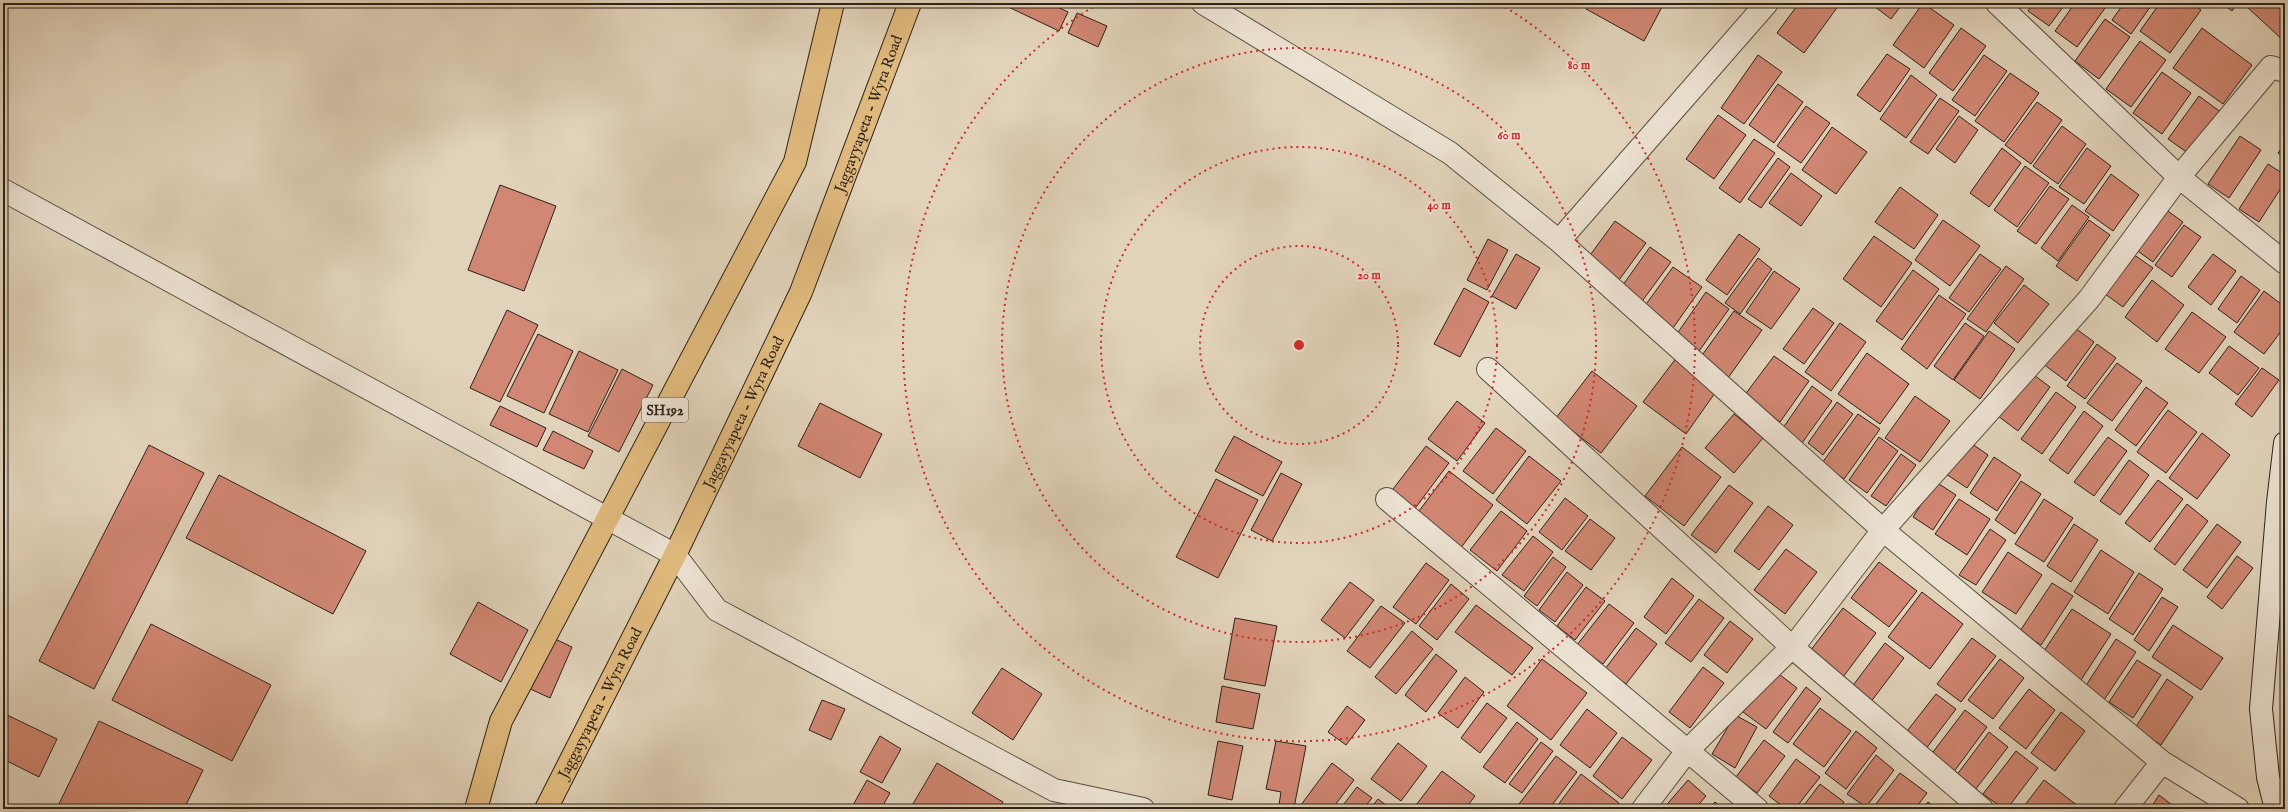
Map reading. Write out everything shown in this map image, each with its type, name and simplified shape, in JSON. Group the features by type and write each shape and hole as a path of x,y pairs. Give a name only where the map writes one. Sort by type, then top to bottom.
{"main road":[{"name":"SH192","path":"476,809 501,722 795,162 833,3"},
{"name":"Jaggayyapeta - Wyra Road","path":"546,809 675,555 801,292 910,3"}],"street":[{"path":"1203,3 1450,153 1559,241 1883,530 2162,762 2238,809"},
{"path":"1559,241 1767,3"},
{"path":"1997,3 2179,177 2285,263"},
{"path":"1643,809 1687,751 1792,647 1883,530 2089,299 2179,177 2271,67 2285,71"},
{"path":"3,190 675,555 717,610 1054,790 1144,809"},
{"path":"1488,369 1792,647 1982,809"},
{"path":"2276,809 2268,777 2261,709 2282,505 2285,443"},
{"path":"1387,499 1757,809"},
{"path":"2125,809 2162,762"}],"building":[{"path":"1000,3 1049,3 1068,12 1059,31"},
{"path":"1589,3 1660,3 1663,5 1644,41 1586,9"},
{"path":"1799,3 1839,5 1804,53 1777,33"},
{"path":"1870,3 1903,3 1891,19"},
{"path":"1923,3 1954,25 1924,68 1893,45"},
{"path":"2033,3 2066,3 2049,26 2028,11"},
{"path":"2075,3 2108,4 2077,47 2055,31"},
{"path":"2124,3 2153,3 2131,34 2112,20"},
{"path":"2160,3 2191,3 2201,10 2170,53 2140,31"},
{"path":"2222,3 2237,3 2232,11"},
{"path":"2249,3 2285,3 2285,42 2246,6"},
{"path":"1077,13 1107,26 1098,47 1068,33"},
{"path":"2105,19 2130,37 2099,79 2075,61"},
{"path":"1961,28 1986,46 1953,91 1929,73"},
{"path":"2202,28 2252,65 2223,104 2173,68"},
{"path":"2140,41 2166,60 2131,107 2106,89"},
{"path":"1887,54 1910,69 1880,112 1857,95"},
{"path":"1758,55 1782,72 1744,124 1721,108"},
{"path":"1984,55 2007,71 1975,116 1952,100"},
{"path":"2162,72 2191,93 2162,134 2133,113"},
{"path":"2010,73 2039,93 2004,142 1975,121"},
{"path":"1911,75 1937,95 1906,138 1880,119"},
{"path":"1778,84 1803,102 1774,143 1749,125"},
{"path":"2199,96 2222,113 2192,156 2168,139"},
{"path":"1940,98 1959,111 1928,154 1910,142"},
{"path":"2037,102 2062,120 2031,164 2005,145"},
{"path":"1806,106 1830,123 1801,163 1777,146"},
{"path":"1718,115 1746,135 1714,179 1686,159"},
{"path":"1959,116 1978,130 1955,163 1936,149"},
{"path":"2062,126 2086,144 2058,184 2033,166"},
{"path":"1832,127 1867,152 1836,194 1802,170"},
{"path":"2240,136 2261,150 2229,198 2208,184"},
{"path":"1754,139 1775,153 1740,203 1719,188"},
{"path":"2285,144 2285,158 2278,153"},
{"path":"2002,148 2021,163 1989,207 1970,193"},
{"path":"2087,148 2111,166 2084,204 2059,187"},
{"path":"1778,158 1790,167 1761,208 1748,199"},
{"path":"2268,164 2285,175 2285,182 2259,222 2239,209"},
{"path":"2025,166 2049,183 2017,227 1994,210"},
{"path":"1791,173 1822,196 1801,226 1769,203"},
{"path":"2111,174 2139,195 2113,231 2085,211"},
{"path":"500,185 556,206 524,291 468,270"},
{"path":"2050,186 2069,199 2036,244 2017,231"},
{"path":"1900,187 1938,215 1914,249 1875,222"},
{"path":"2072,205 2089,217 2058,261 2041,248"},
{"path":"2165,209 2183,222 2153,262 2135,249"},
{"path":"2285,215 2285,243 2280,242"},
{"path":"1943,220 1980,246 1950,286 1915,260"},
{"path":"2089,220 2110,235 2077,281 2056,266"},
{"path":"1615,221 1646,243 1619,280 1588,258"},
{"path":"2184,225 2201,237 2172,277 2155,265"},
{"path":"1739,234 1760,249 1727,295 1706,280"},
{"path":"1874,236 1912,263 1881,307 1843,279"},
{"path":"1488,239 1508,250 1487,290 1467,280"},
{"path":"1650,247 1671,262 1640,304 1620,289"},
{"path":"2130,252 2153,268 2123,307 2101,291"},
{"path":"1516,254 1540,268 1516,309 1492,296"},
{"path":"1980,254 2001,269 1969,312 1949,298"},
{"path":"2213,254 2236,271 2211,305 2188,287"},
{"path":"1758,258 1772,269 1740,314 1725,303"},
{"path":"2006,266 2024,279 1986,332 1967,319"},
{"path":"1673,267 1702,287 1673,328 1644,307"},
{"path":"1913,270 1939,289 1902,340 1876,321"},
{"path":"1774,271 1800,289 1771,329 1746,312"},
{"path":"2241,276 2260,290 2237,323 2218,309"},
{"path":"2152,280 2184,305 2157,342 2125,317"},
{"path":"2024,285 2049,304 2018,343 1994,323"},
{"path":"1464,288 1489,302 1460,357 1434,344"},
{"path":"2264,291 2285,307 2285,326 2264,354 2234,332"},
{"path":"1706,292 1729,309 1697,354 1674,338"},
{"path":"1939,295 1966,314 1927,369 1901,349"},
{"path":"1813,308 1834,323 1804,364 1783,349"},
{"path":"507,310 538,325 500,402 470,388"},
{"path":"1734,311 1762,330 1728,378 1700,358"},
{"path":"2192,312 2226,337 2199,373 2165,349"},
{"path":"1840,323 1866,342 1831,391 1805,372"},
{"path":"1965,323 1984,336 1953,380 1934,366"},
{"path":"2071,325 2094,342 2066,381 2042,363"},
{"path":"1989,331 2015,349 1980,399 1954,380"},
{"path":"538,334 573,351 544,413 507,396"},
{"path":"2097,344 2116,358 2085,399 2067,386"},
{"path":"2229,346 2259,368 2238,395 2209,373"},
{"path":"579,351 618,370 588,432 549,414"},
{"path":"1867,353 1909,384 1880,424 1838,394"},
{"path":"1774,356 1809,381 1780,422 1744,396"},
{"path":"1677,357 1715,393 1686,434 1643,402"},
{"path":"2117,363 2142,381 2112,421 2087,403"},
{"path":"2262,368 2279,380 2252,417 2235,404"},
{"path":"622,369 653,385 619,452 588,436"},
{"path":"1592,371 1637,406 1601,453 1556,418"},
{"path":"2030,372 2050,387 2018,431 1998,416"},
{"path":"1812,386 1832,401 1802,443 1783,428"},
{"path":"2146,387 2168,403 2136,446 2115,430"},
{"path":"2056,392 2076,407 2042,454 2021,439"},
{"path":"1915,396 1950,421 1920,462 1885,438"},
{"path":"1457,401 1485,423 1457,461 1428,439"},
{"path":"1837,402 1853,414 1823,455 1808,443"},
{"path":"820,403 882,434 860,478 798,446"},
{"path":"500,406 546,428 537,447 490,425"},
{"path":"2168,410 2197,432 2166,473 2137,452"},
{"path":"2084,411 2103,426 2068,474 2049,460"},
{"path":"1734,414 1763,438 1734,473 1705,448"},
{"path":"1858,414 1880,429 1844,479 1822,463"},
{"path":"1496,428 1526,451 1493,494 1463,471"},
{"path":"553,431 593,451 584,469 543,450"},
{"path":"2202,433 2230,455 2197,499 2169,478"},
{"path":"1234,436 1282,462 1263,496 1215,471"},
{"path":"1879,437 1898,451 1867,493 1849,480"},
{"path":"2108,437 2127,451 2094,496 2074,482"},
{"path":"1968,441 1988,455 1967,488 1946,474"},
{"path":"149,445 204,473 94,689 39,661"},
{"path":"1426,446 1449,463 1413,511 1390,493"},
{"path":"1682,447 1721,477 1684,526 1645,496"},
{"path":"1901,454 1916,465 1886,506 1871,496"},
{"path":"1529,456 1561,481 1527,524 1496,500"},
{"path":"1994,457 2021,475 1997,511 1970,493"},
{"path":"2129,460 2149,475 2120,515 2100,501"},
{"path":"1449,471 1493,505 1460,549 1416,515"},
{"path":"1281,473 1302,484 1272,541 1251,530"},
{"path":"219,475 366,551 333,614 186,538"},
{"path":"1216,479 1258,500 1218,578 1176,557"},
{"path":"2158,480 2183,499 2150,542 2125,523"},
{"path":"2021,481 2041,494 2015,534 1995,520"},
{"path":"1936,482 1956,495 1933,530 1913,517"},
{"path":"1729,485 1753,503 1716,553 1691,535"},
{"path":"1565,498 1588,516 1562,550 1539,532"},
{"path":"1959,499 1990,519 1967,555 1935,534"},
{"path":"2044,499 2073,518 2044,562 2015,544"},
{"path":"2187,504 2208,521 2175,565 2154,549"},
{"path":"1768,506 1793,525 1759,570 1734,551"},
{"path":"1501,511 1527,531 1497,571 1470,550"},
{"path":"1590,519 1615,538 1591,570 1565,551"},
{"path":"2074,524 2098,540 2071,582 2047,566"},
{"path":"2217,524 2241,542 2207,588 2183,570"},
{"path":"1990,529 2006,540 1976,585 1959,575"},
{"path":"1533,536 1553,552 1524,591 1502,575"},
{"path":"1786,549 1817,572 1785,614 1754,590"},
{"path":"2101,550 2134,572 2108,614 2074,592"},
{"path":"2008,552 2042,575 2016,614 1982,592"},
{"path":"2237,556 2253,568 2222,609 2207,597"},
{"path":"1553,557 1566,567 1537,606 1524,596"},
{"path":"1879,562 1917,591 1889,627 1851,598"},
{"path":"1426,563 1449,580 1416,624 1393,607"},
{"path":"1567,572 1583,585 1555,622 1539,610"},
{"path":"2139,573 2163,589 2133,635 2109,619"},
{"path":"1672,578 1694,596 1666,634 1644,617"},
{"path":"1350,582 1374,600 1345,638 1321,620"},
{"path":"2052,583 2073,596 2041,645 2020,631"},
{"path":"1451,584 1469,599 1437,640 1419,626"},
{"path":"1586,587 1605,601 1575,640 1557,626"},
{"path":"1922,592 1963,624 1930,669 1888,637"},
{"path":"2162,597 2178,607 2149,651 2134,640"},
{"path":"1699,599 1724,618 1691,662 1665,643"},
{"path":"478,602 528,630 501,682 450,654"},
{"path":"1609,604 1634,623 1603,664 1577,645"},
{"path":"1476,605 1533,648 1512,675 1455,632"},
{"path":"1381,606 1405,623 1370,668 1347,651"},
{"path":"1843,608 1876,633 1840,681 1807,655"},
{"path":"2072,609 2111,634 2081,680 2042,654"},
{"path":"2285,616 2285,625 2280,620"},
{"path":"1235,618 1277,626 1265,686 1224,679"},
{"path":"1730,621 1753,639 1727,673 1704,655"},
{"path":"151,624 271,685 232,761 112,700"},
{"path":"2173,625 2223,658 2201,690 2152,657"},
{"path":"1636,628 1657,644 1626,684 1605,669"},
{"path":"536,630 572,647 550,698 513,681"},
{"path":"1412,631 1433,649 1396,694 1375,677"},
{"path":"1972,638 1996,656 1961,702 1937,684"},
{"path":"2116,639 2136,652 2104,700 2085,687"},
{"path":"1885,643 1904,658 1870,703 1851,688"},
{"path":"1436,654 1457,671 1426,712 1405,695"},
{"path":"1542,659 1587,693 1551,740 1507,706"},
{"path":"2000,659 2024,678 1993,719 1968,700"},
{"path":"2137,660 2161,675 2133,718 2109,702"},
{"path":"1703,667 1724,683 1690,728 1669,712"},
{"path":"1002,668 1042,694 1013,740 972,713"},
{"path":"1775,671 1797,688 1766,729 1743,712"},
{"path":"1465,677 1484,692 1458,728 1438,713"},
{"path":"2167,679 2193,697 2161,745 2135,728"},
{"path":"1222,686 1260,694 1253,729 1216,722"},
{"path":"1806,687 1821,699 1788,743 1773,732"},
{"path":"2029,689 2055,710 2026,749 1999,728"},
{"path":"1936,694 1956,709 1925,750 1904,735"},
{"path":"822,700 845,709 831,740 809,730"},
{"path":"1487,703 1507,718 1480,753 1461,738"},
{"path":"1347,706 1365,720 1346,745 1328,732"},
{"path":"1820,708 1851,731 1824,767 1793,744"},
{"path":"1587,709 1617,733 1590,768 1560,745"},
{"path":"1965,710 1987,727 1950,777 1927,760"},
{"path":"2061,712 2085,731 2055,771 2031,753"},
{"path":"3,713 57,739 39,777 3,759"},
{"path":"1735,715 1757,727 1735,768 1712,754"},
{"path":"99,721 203,770 184,809 69,809 59,804"},
{"path":"1517,722 1538,739 1505,783 1483,767"},
{"path":"1856,731 1877,748 1846,789 1825,773"},
{"path":"1989,732 2008,747 1975,790 1956,776"},
{"path":"880,736 901,749 882,783 860,772"},
{"path":"1622,737 1652,760 1622,799 1593,776"},
{"path":"1764,740 1785,756 1757,793 1736,777"},
{"path":"1218,741 1243,746 1232,800 1208,795"},
{"path":"1276,741 1306,746 1294,808 1279,805 1281,792 1266,789"},
{"path":"1541,742 1553,751 1522,793 1509,784"},
{"path":"1398,743 1427,766 1401,801 1371,779"},
{"path":"2016,751 2038,768 2007,809 2004,809 1983,794"},
{"path":"1876,755 1894,770 1866,807 1847,794"},
{"path":"1556,756 1577,772 1549,809 1526,809 1519,804"},
{"path":"1796,759 1820,777 1795,809 1786,809 1769,796"},
{"path":"937,763 1003,802 999,809 910,809"},
{"path":"1332,763 1354,780 1332,809 1298,809"},
{"path":"1442,771 1475,796 1465,809 1413,809"},
{"path":"1900,773 1927,793 1915,809 1872,809"},
{"path":"1581,774 1619,803 1615,809 1555,809"},
{"path":"867,780 890,793 881,809 852,807"},
{"path":"1688,780 1706,796 1695,809 1663,809"},
{"path":"2044,780 2082,809 2022,809"},
{"path":"1820,784 1844,802 1839,809 1801,809"},
{"path":"1357,787 1372,798 1363,809 1340,809"},
{"path":"2159,795 2176,808 2150,809"},
{"path":"1378,799 1391,809 1370,809"},
{"path":"1715,802 1723,809 1708,809"},
{"path":"1928,802 1937,809 1922,809"}]}
